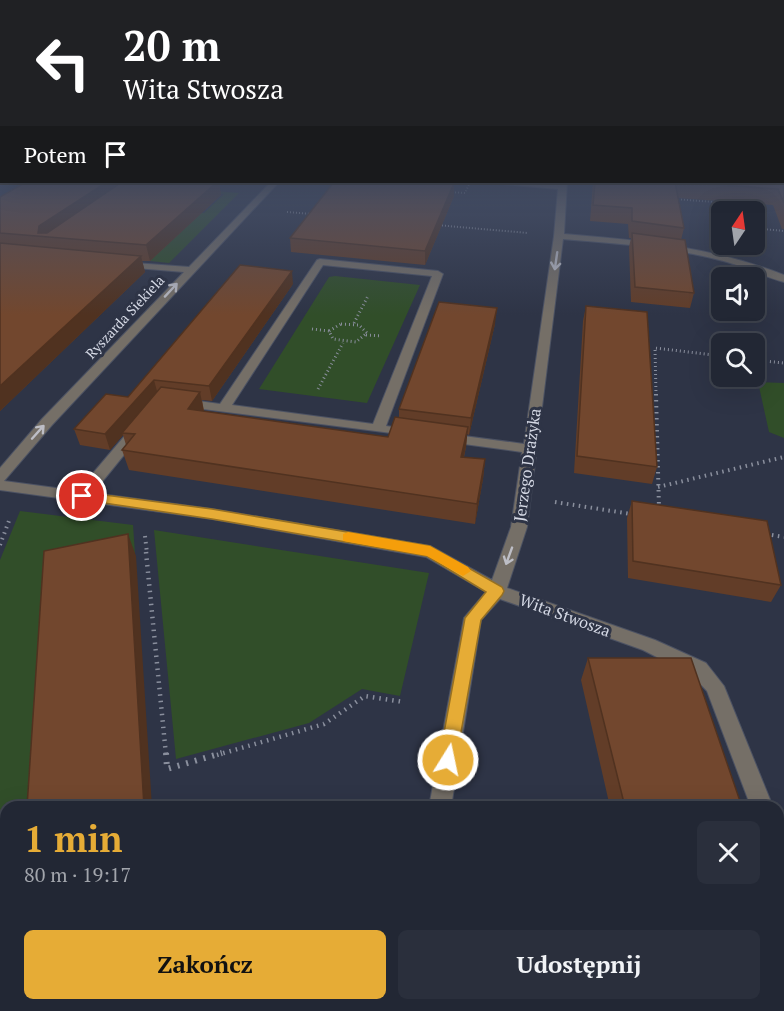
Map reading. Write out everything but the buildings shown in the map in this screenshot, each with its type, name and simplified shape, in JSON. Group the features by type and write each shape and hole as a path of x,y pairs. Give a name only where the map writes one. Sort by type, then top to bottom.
{"street":[{"name":"Ryszarda Siekiela","path":"0,477 47,422 237,221"},
{"name":"Jerzego Drażyka","path":"441,801 473,618 497,591 519,527 560,221"},
{"path":"559,236 686,249 735,261 784,279"},
{"path":"223,409 320,262 438,274 378,429"},
{"path":"111,263 190,270"},
{"path":"172,402 530,449"},
{"path":"82,496 147,418"},
{"name":"Wita Stwosza","path":"0,485 212,514 430,552 497,591 649,645 699,669 715,686 760,801"}],"path":[{"path":"432,225 559,236"},
{"path":"765,229 784,231"},
{"path":"354,323 366,330 366,335 362,339 343,342 330,337 332,328 354,323"},
{"path":"303,419 343,342"},
{"path":"659,518 655,348 711,355"},
{"path":"765,361 784,363"},
{"path":"658,487 784,457"},
{"path":"548,501 637,514"},
{"path":"0,523 8,523"},
{"path":"144,531 167,769 324,724 365,696 404,702"},
{"path":"761,533 784,537"}],"green space":[{"path":"107,221 211,221 169,263 66,252"},
{"path":"329,277 420,285 367,403 259,389"},
{"path":"765,382 784,383 784,438 769,432 759,387 765,387"},
{"path":"20,511 133,525 135,554 40,801 0,801 0,560"},
{"path":"154,530 429,573 400,696 362,689 309,723 176,759"}],"slow traffic":[{"path":"348,537 430,552 463,571"}],"route":[{"path":"82,496 212,514 430,552 497,591 473,618 448,760"}]}
